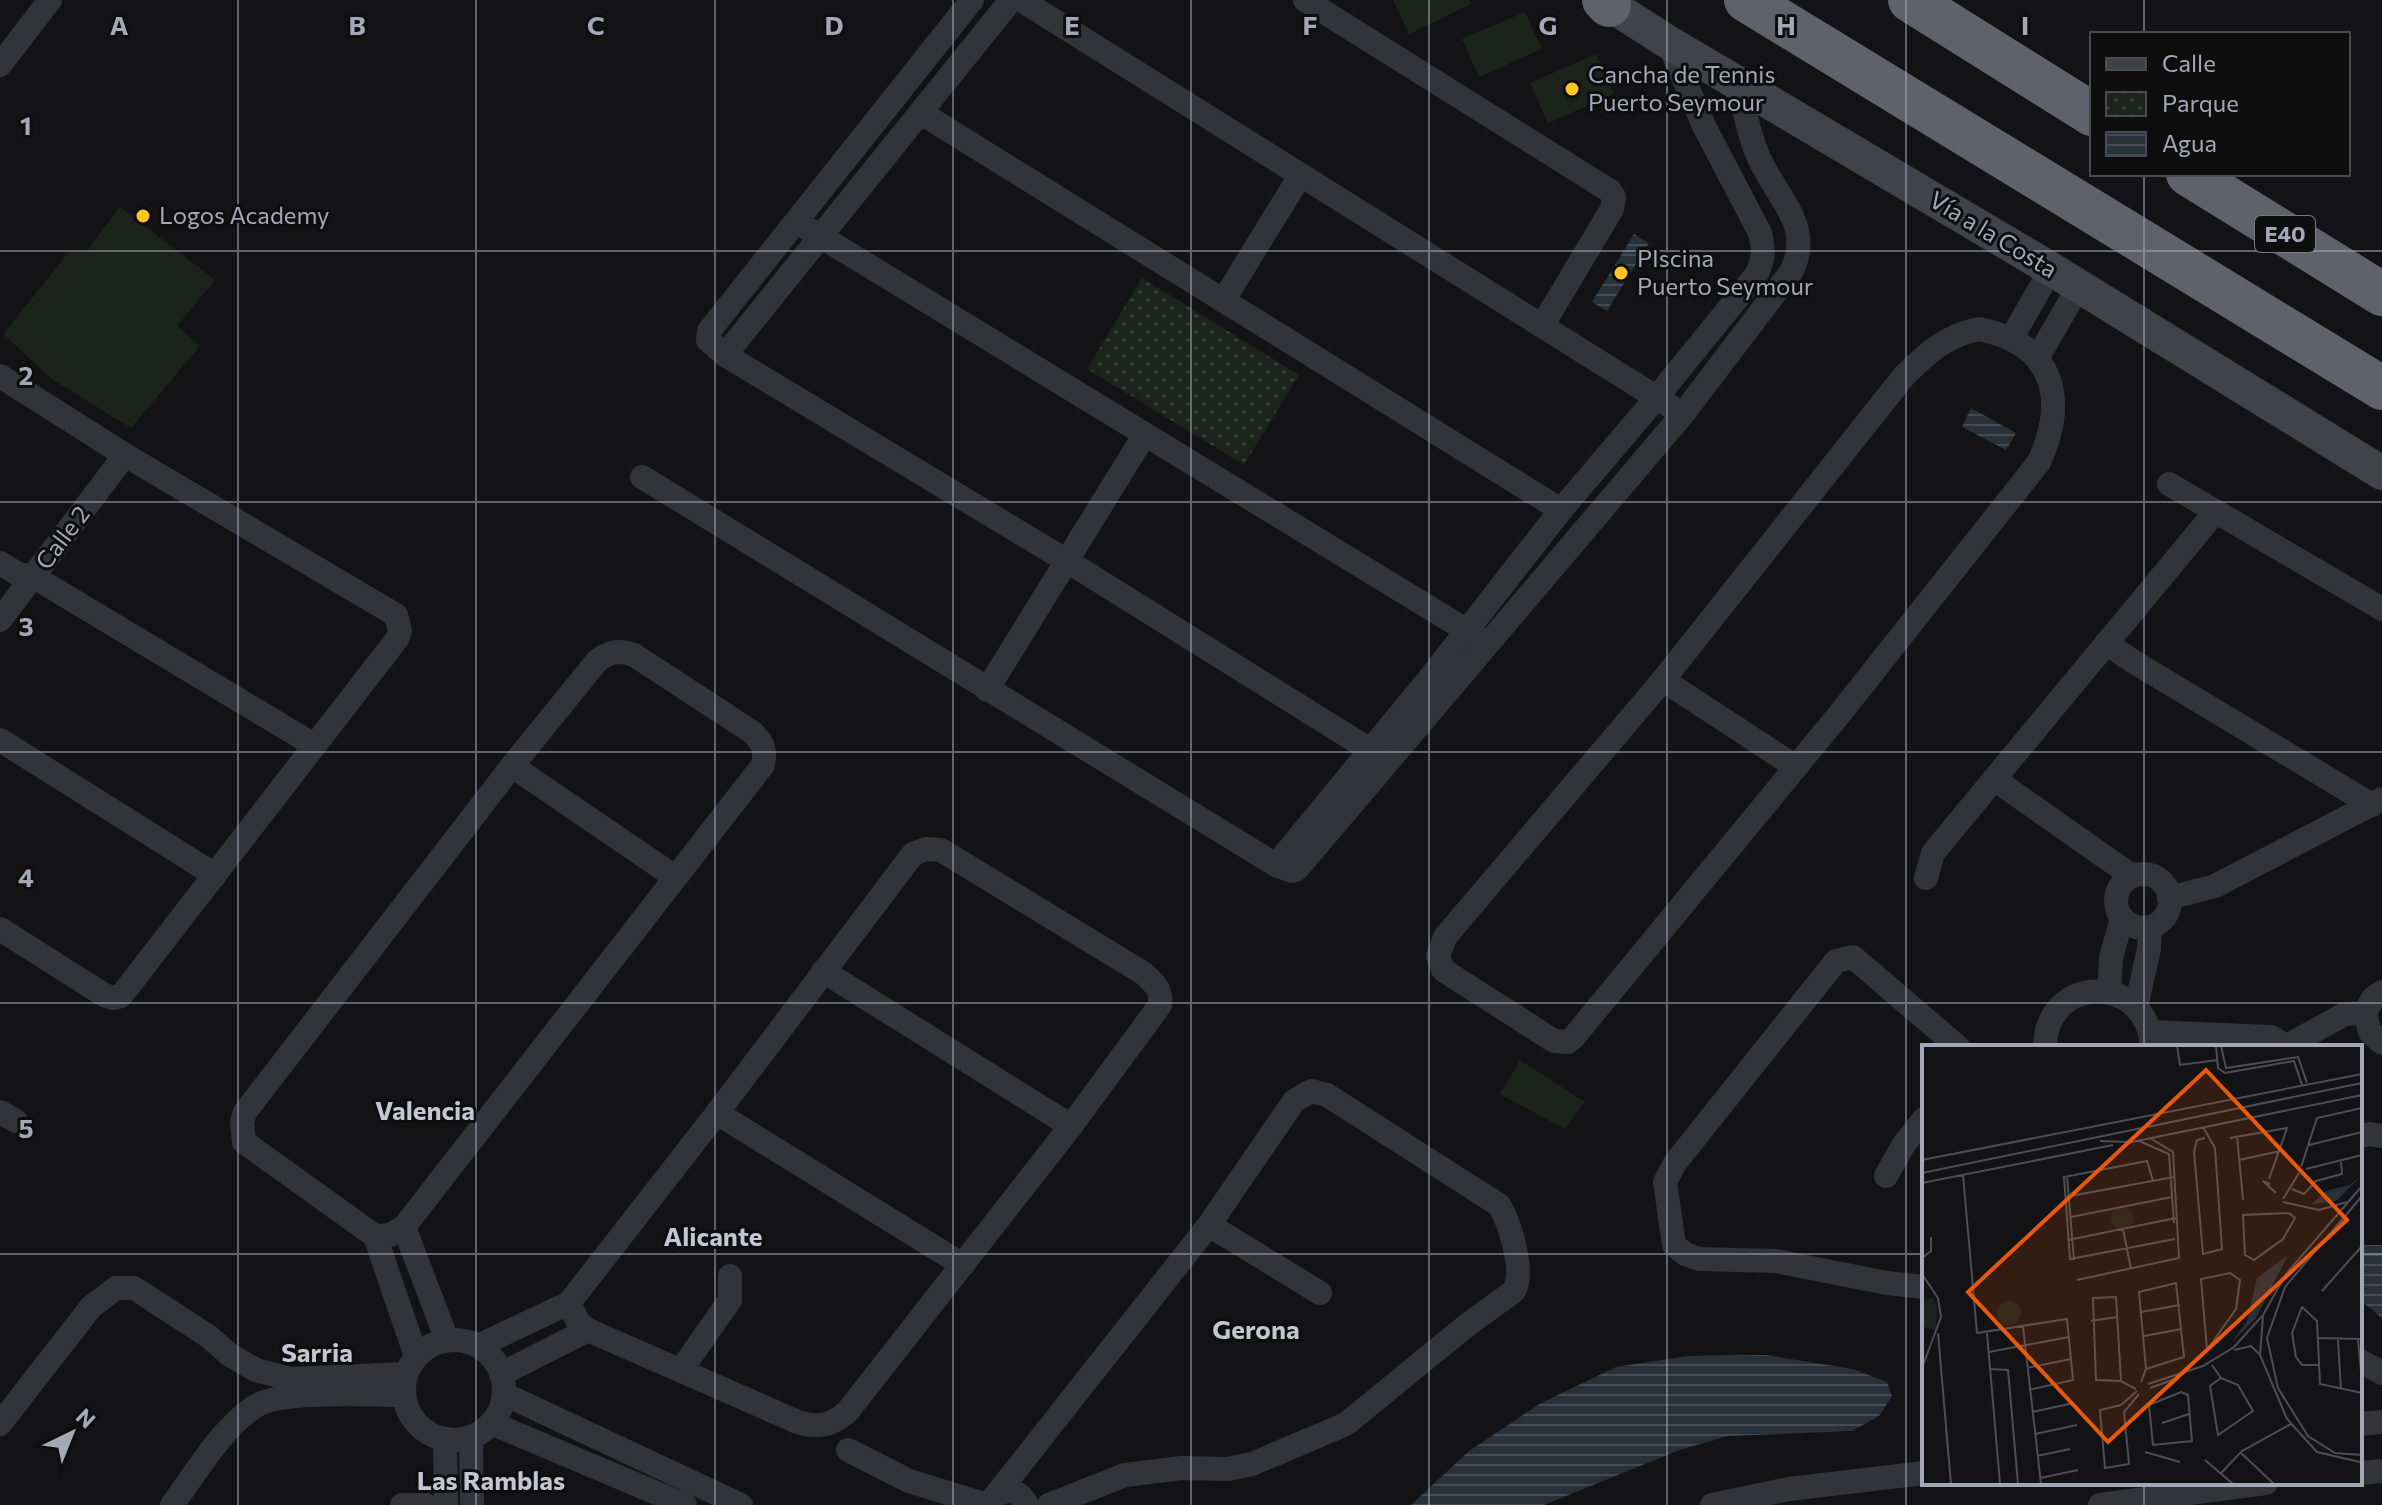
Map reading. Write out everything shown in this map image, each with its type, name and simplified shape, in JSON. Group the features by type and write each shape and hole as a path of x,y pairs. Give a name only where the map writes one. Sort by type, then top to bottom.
{"highway":[{"path":"1746,0 2382,388"},
{"path":"1910,0 2090,113"},
{"name":"E40","path":"2191,176 2382,294"}],"street":[{"path":"0,65 50,0"},
{"path":"972,0 709,331 710,344 1370,750"},
{"path":"725,355 1011,0"},
{"path":"1021,0 1683,414"},
{"path":"1305,0 1610,191 1614,197 1612,209 1542,326"},
{"name":"Vía a la Costa","path":"1605,2 2065,278 2382,473"},
{"path":"1276,865 1433,674 1561,510 1756,275 1763,261 1764,250 1747,205 1704,126 1668,42"},
{"path":"642,477 987,690 1276,865 1292,871 1300,867 1683,414 1791,272 1801,246 1792,216 1760,162 1737,83"},
{"path":"921,113 1561,510"},
{"path":"1223,301 1300,176"},
{"path":"797,222 1488,644"},
{"path":"2011,339 2065,278"},
{"path":"2038,357 2065,278"},
{"path":"1979,329 2011,339 2038,357 2054,395 2049,440 2039,462 1796,767 1568,1042 1554,1041 1443,970 1438,956 1445,937 1663,680 1904,376 1926,354 1952,335 1979,329"},
{"path":"0,376 125,455 396,615 400,631 397,639 121,996 113,998 104,995 0,929"},
{"path":"987,690 1145,434"},
{"name":"Calle 2","path":"0,620 125,455"},
{"path":"2169,484 2382,609"},
{"path":"1926,878 1933,853 2216,511"},
{"path":"0,563 18,574 34,577 314,745"},
{"path":"2106,643 2377,802"},
{"path":"622,651 634,655 762,741 765,755 763,765 675,877 404,1227 390,1235 375,1236 244,1142 242,1122 245,1112 512,766 597,661 608,653 622,651"},
{"path":"1663,680 1796,767"},
{"path":"0,740 215,875"},
{"path":"512,766 675,877"},
{"path":"1994,779 2132,876"},
{"path":"2169,898 2215,886 2377,802"},
{"path":"478,1346 569,1303 913,854 926,849 941,850 1143,973 1158,987 1162,996 1160,1005 1071,1126 848,1411 830,1424 815,1426 800,1423 588,1330 578,1322 569,1303"},
{"path":"2145,874 2157,878 2169,898 2165,916 2150,927 2130,925 2116,907 2122,883 2132,876 2145,874"},
{"path":"2109,992 2111,958 2122,918"},
{"path":"2136,1007 2149,949 2150,927"},
{"path":"1922,1287 1775,1261 1699,1259 1685,1254 1674,1245 1665,1182 1675,1163 1836,961 1853,957 1956,1045"},
{"path":"823,971 1071,1126"},
{"path":"2045,1045 2051,1019 2061,1006 2075,996 2091,991 2109,992 2123,997 2136,1007 2151,1040 2271,1037 2284,1045"},
{"path":"2382,992 2373,998 2365,1013 2370,1032 2382,1043"},
{"path":"2288,1045 2345,1014 2365,1013"},
{"path":"990,1503 1209,1225 1294,1101 1311,1091 1327,1095 1499,1205 1508,1220 1516,1258 1517,1286 1511,1296 1466,1326 1346,1424 1252,1464 1228,1469 1182,1468 1125,1475 1049,1505"},
{"path":"717,1113 963,1265"},
{"path":"1886,1176 1904,1144 1922,1122"},
{"path":"2362,1136 2382,1136"},
{"path":"1209,1225 1320,1293"},
{"path":"404,1227 447,1340"},
{"path":"172,1505 234,1422 258,1404 313,1396 409,1375 436,1343 447,1340 478,1346 496,1363 503,1384 500,1410 491,1423 471,1437 445,1439 425,1431 411,1415 409,1375 375,1236"},
{"path":"681,1370 730,1300 730,1276"},
{"path":"0,1424 91,1307 116,1288 134,1288 256,1370 291,1379 409,1375"},
{"path":"503,1384 588,1330"},
{"path":"2362,1362 2382,1373"},
{"path":"503,1384 741,1505"},
{"path":"2362,1424 2382,1422"},
{"path":"491,1423 685,1505"},
{"path":"471,1437 472,1505"},
{"path":"445,1439 446,1505"},
{"path":"848,1450 909,1481 990,1503"},
{"path":"2362,1473 2382,1471"},
{"path":"1712,1505 1789,1489 1922,1473"},
{"path":"2100,1505 2176,1489 2236,1485"},
{"path":"990,1503 1002,1492 1014,1492 1027,1505"},
{"path":"402,1505 426,1505"}],"green space":[{"path":"1393,0 1470,0 1472,4 1409,34"},
{"path":"1525,12 1542,49 1479,77 1462,39"},
{"name":"Cancha de Tennis Puerto Seymour","path":"1596,54 1614,94 1548,123 1530,83"},
{"path":"120,207 215,280 177,326 200,346 131,428 52,379 3,334 69,252 86,252"},
{"path":"1142,278 1299,375 1244,465 1087,369"},
{"path":"1520,1060 1585,1102 1565,1129 1500,1094"}],"water":[{"name":"PIscina Puerto Seymour","path":"1634,234 1649,243 1607,311 1592,302"},
{"path":"1971,408 2016,433 2006,450 1962,427"},
{"path":"2362,1245 2382,1245 2382,1318 2362,1302"},
{"path":"1766,1355 1853,1369 1887,1382 1892,1396 1879,1416 1852,1431 1727,1436 1677,1451 1544,1505 1411,1505 1469,1451 1541,1403 1616,1367 1688,1356"}],"place":[{"name":"Cancha de Tennis Puerto Seymour","path":"1572,89"},
{"name":"Logos Academy","path":"143,216"},
{"name":"PIscina Puerto Seymour","path":"1621,273"}],"district":[{"name":"Valencia","path":"425,1111"},
{"name":"Alicante","path":"713,1237"},
{"name":"Gerona","path":"1256,1330"},
{"name":"Sarria","path":"317,1353"},
{"name":"Las Ramblas","path":"491,1481"}]}
